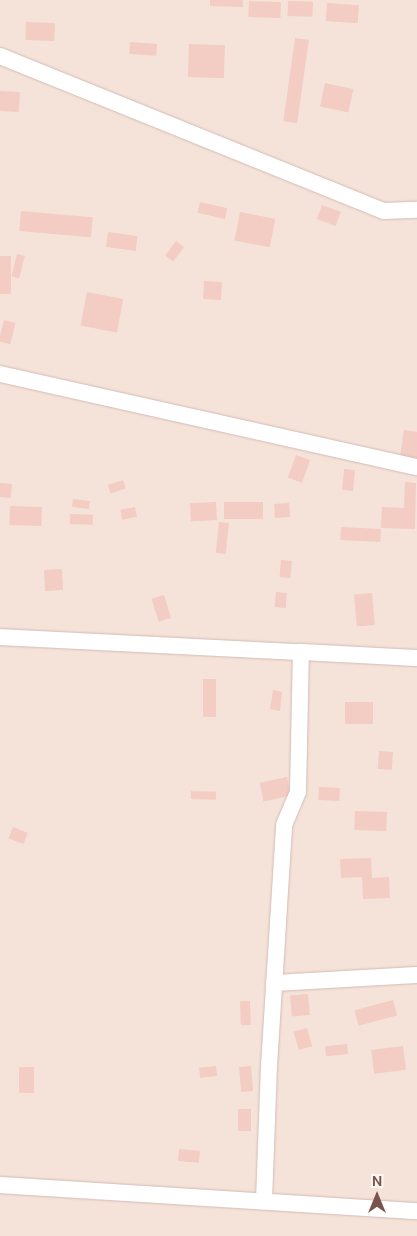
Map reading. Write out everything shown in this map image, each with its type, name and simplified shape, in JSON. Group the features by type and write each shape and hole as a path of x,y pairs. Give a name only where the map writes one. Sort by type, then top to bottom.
{"street":[{"path":"0,56 384,211 417,210"},
{"path":"0,374 417,467"},
{"path":"0,637 417,658"},
{"path":"264,1201 274,984 284,825 298,792 301,652"},
{"path":"274,984 417,975"},
{"path":"0,1185 417,1211"}],"shaded area":[{"path":"0,0 417,0 417,1236 0,1236"}],"building":[{"path":"210,0 243,0 243,7 210,6"},
{"path":"249,1 281,2 280,18 248,17"},
{"path":"288,1 313,2 312,17 287,16"},
{"path":"327,3 359,5 358,23 326,21"},
{"path":"26,22 55,23 54,41 25,40"},
{"path":"295,38 309,40 297,123 283,121"},
{"path":"130,42 157,44 156,56 129,54"},
{"path":"189,44 225,45 224,78 188,77"},
{"path":"325,83 353,89 348,113 320,106"},
{"path":"0,91 20,92 19,112 0,111"},
{"path":"200,202 227,208 225,219 198,213"},
{"path":"322,205 341,212 336,226 317,219"},
{"path":"21,211 93,217 91,237 19,231"},
{"path":"240,212 275,219 270,247 234,240"},
{"path":"108,232 138,236 136,251 106,247"},
{"path":"176,241 184,247 173,261 165,255"},
{"path":"17,254 25,256 19,278 11,276"},
{"path":"0,256 11,256 11,294 0,294"},
{"path":"204,281 222,282 221,300 203,299"},
{"path":"87,292 123,299 117,332 81,325"},
{"path":"4,320 16,323 10,344 0,342"},
{"path":"404,430 417,432 417,460 400,457"},
{"path":"296,455 310,460 302,483 288,478"},
{"path":"344,469 355,470 353,491 342,490"},
{"path":"123,480 126,489 111,494 108,485"},
{"path":"405,482 416,483 415,529 381,528 382,507 404,508"},
{"path":"0,483 12,484 11,498 0,497"},
{"path":"73,499 90,501 89,509 72,507"},
{"path":"216,502 217,520 191,521 190,503"},
{"path":"224,502 263,502 263,519 224,519"},
{"path":"289,503 290,517 275,518 274,504"},
{"path":"10,506 42,507 41,526 9,525"},
{"path":"135,507 137,517 122,520 120,510"},
{"path":"70,514 93,515 93,525 70,524"},
{"path":"219,522 229,523 226,554 216,553"},
{"path":"341,527 381,529 380,542 340,540"},
{"path":"281,560 292,561 290,578 280,577"},
{"path":"62,569 63,590 45,591 44,570"},
{"path":"276,592 287,593 286,608 275,607"},
{"path":"372,593 375,625 357,626 354,595"},
{"path":"164,595 171,618 159,622 152,599"},
{"path":"203,679 216,679 216,717 203,717"},
{"path":"273,690 282,692 280,711 270,709"},
{"path":"345,702 373,702 373,724 345,724"},
{"path":"379,751 393,752 392,770 378,769"},
{"path":"287,777 291,796 264,801 260,783"},
{"path":"319,787 340,788 339,801 318,800"},
{"path":"191,791 216,792 216,800 191,799"},
{"path":"355,811 387,812 386,831 354,830"},
{"path":"13,827 28,833 23,844 9,838"},
{"path":"371,858 372,878 389,877 390,898 363,899 362,877 341,878 340,859"},
{"path":"308,994 310,1015 292,1016 290,996"},
{"path":"393,1000 397,1015 359,1026 354,1010"},
{"path":"240,1001 250,1001 251,1025 241,1025"},
{"path":"307,1028 312,1046 299,1050 294,1032"},
{"path":"347,1044 348,1054 326,1056 325,1046"},
{"path":"403,1046 406,1070 374,1074 371,1050"},
{"path":"216,1066 217,1076 200,1078 199,1068"},
{"path":"251,1066 253,1091 241,1092 239,1067"},
{"path":"19,1067 34,1067 34,1093 19,1093"},
{"path":"238,1109 251,1109 251,1131 238,1131"},
{"path":"179,1149 200,1151 199,1163 178,1161"}]}
